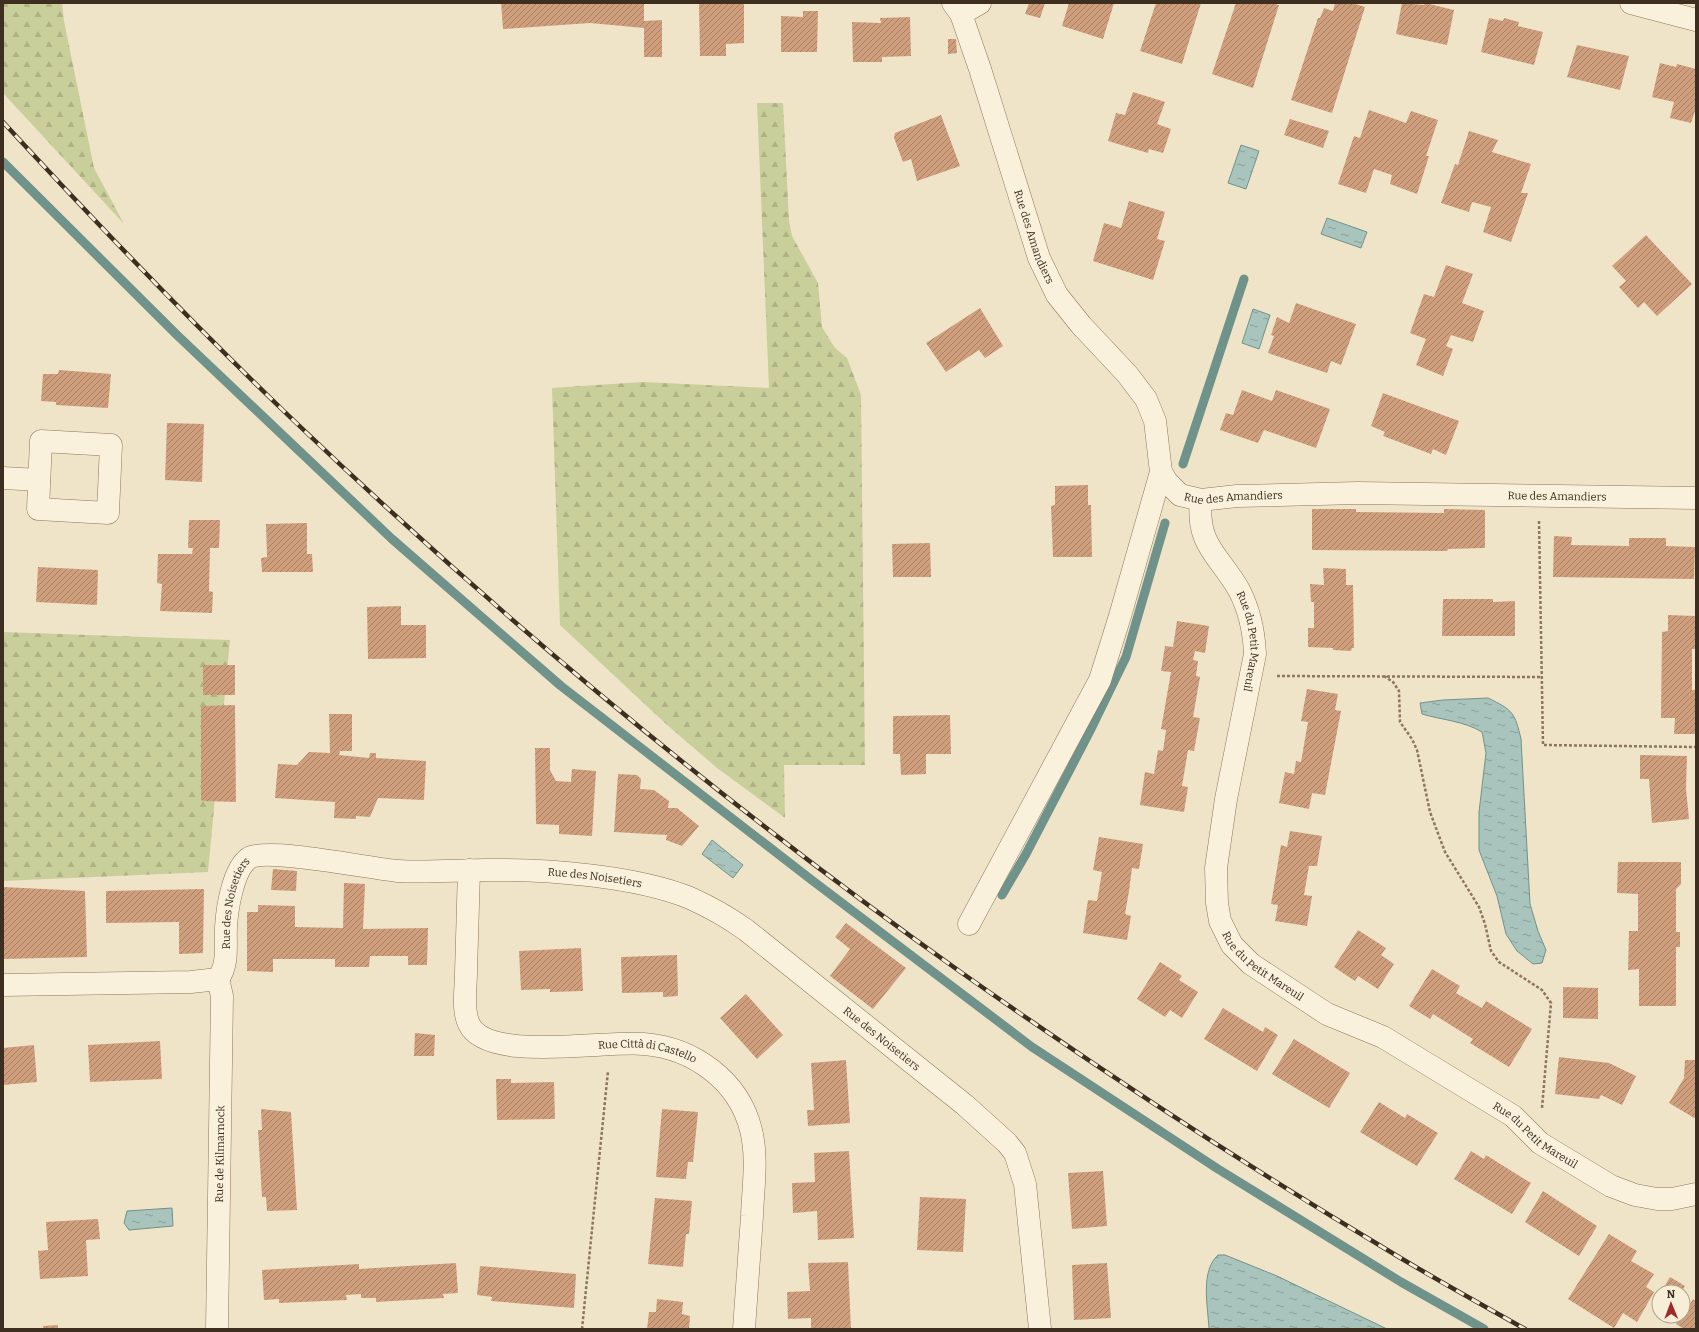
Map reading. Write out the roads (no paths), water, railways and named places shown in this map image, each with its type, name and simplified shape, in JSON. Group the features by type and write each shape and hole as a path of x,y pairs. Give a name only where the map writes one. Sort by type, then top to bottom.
{"street":[{"path":"957,8 980,3"},
{"path":"1631,3 1696,20"},
{"name":"Rue des Amandiers","path":"957,8 980,69 1039,258 1057,295 1081,325 1128,374 1146,399 1155,421 1161,472 1170,485 1180,495 1201,500 1237,496 1358,493 1539,497 1696,498"},
{"path":"41,441 111,444 108,513 38,510 39,480 41,441"},
{"path":"969,924 1100,680 1161,472"},
{"path":"3,478 39,480"},
{"name":"Rue du Petit Mareuil","path":"1201,500 1199,515 1204,537 1238,589 1249,611 1254,639 1255,654 1226,799 1216,868 1217,903 1220,921 1229,940 1240,956 1327,1014 1349,1024 1379,1034 1513,1116 1540,1143 1623,1191 1646,1198 1657,1199 1672,1199 1696,1194"},
{"name":"Rue des Noisetiers","path":"218,979 224,971 226,926 234,885 240,870 250,858 266,855 282,856 341,862 399,871 516,870 598,877 674,893 727,916 827,994 992,1128 1015,1153 1025,1184 1040,1329"},
{"name":"Rue Città di Castello","path":"469,870 466,1014 469,1024 474,1031 490,1042 520,1047 637,1043 659,1046 700,1062 713,1070 736,1096 746,1115 753,1143 754,1162 744,1329"},
{"path":"3,985 191,982 218,979"},
{"name":"Rue de Kilmarnock","path":"217,1329 222,996 218,979"}],"water":[{"path":"1241,145 1259,151 1246,189 1228,183"},
{"path":"1327,218 1367,232 1361,248 1321,234"},
{"path":"1253,309 1270,315 1259,349 1242,343"},
{"path":"1488,698 1508,709 1512,713 1517,723 1521,739 1530,904 1538,931 1546,950 1542,963 1533,964 1517,951 1506,934 1497,896 1479,850 1479,812 1486,753 1482,732 1468,725 1422,714 1420,703 1443,700"},
{"path":"712,840 743,865 733,878 702,854"},
{"path":"172,1208 173,1226 129,1230 124,1223 127,1211"},
{"path":"1218,1255 1225,1255 1277,1276 1387,1329 1209,1329 1206,1290 1207,1280 1212,1262"}],"waterway":[{"path":"3,162 177,335 392,539 561,686 813,881 1032,1047 1218,1169 1401,1282 1484,1329"},
{"path":"1183,464 1244,279"},
{"path":"1002,895 1026,854 1090,731 1126,657 1165,523"}],"railway":[{"path":"3,122 180,309 369,492 532,637 701,776 787,844 874,909 962,973 1119,1081 1334,1218 1422,1271 1525,1329"}]}
